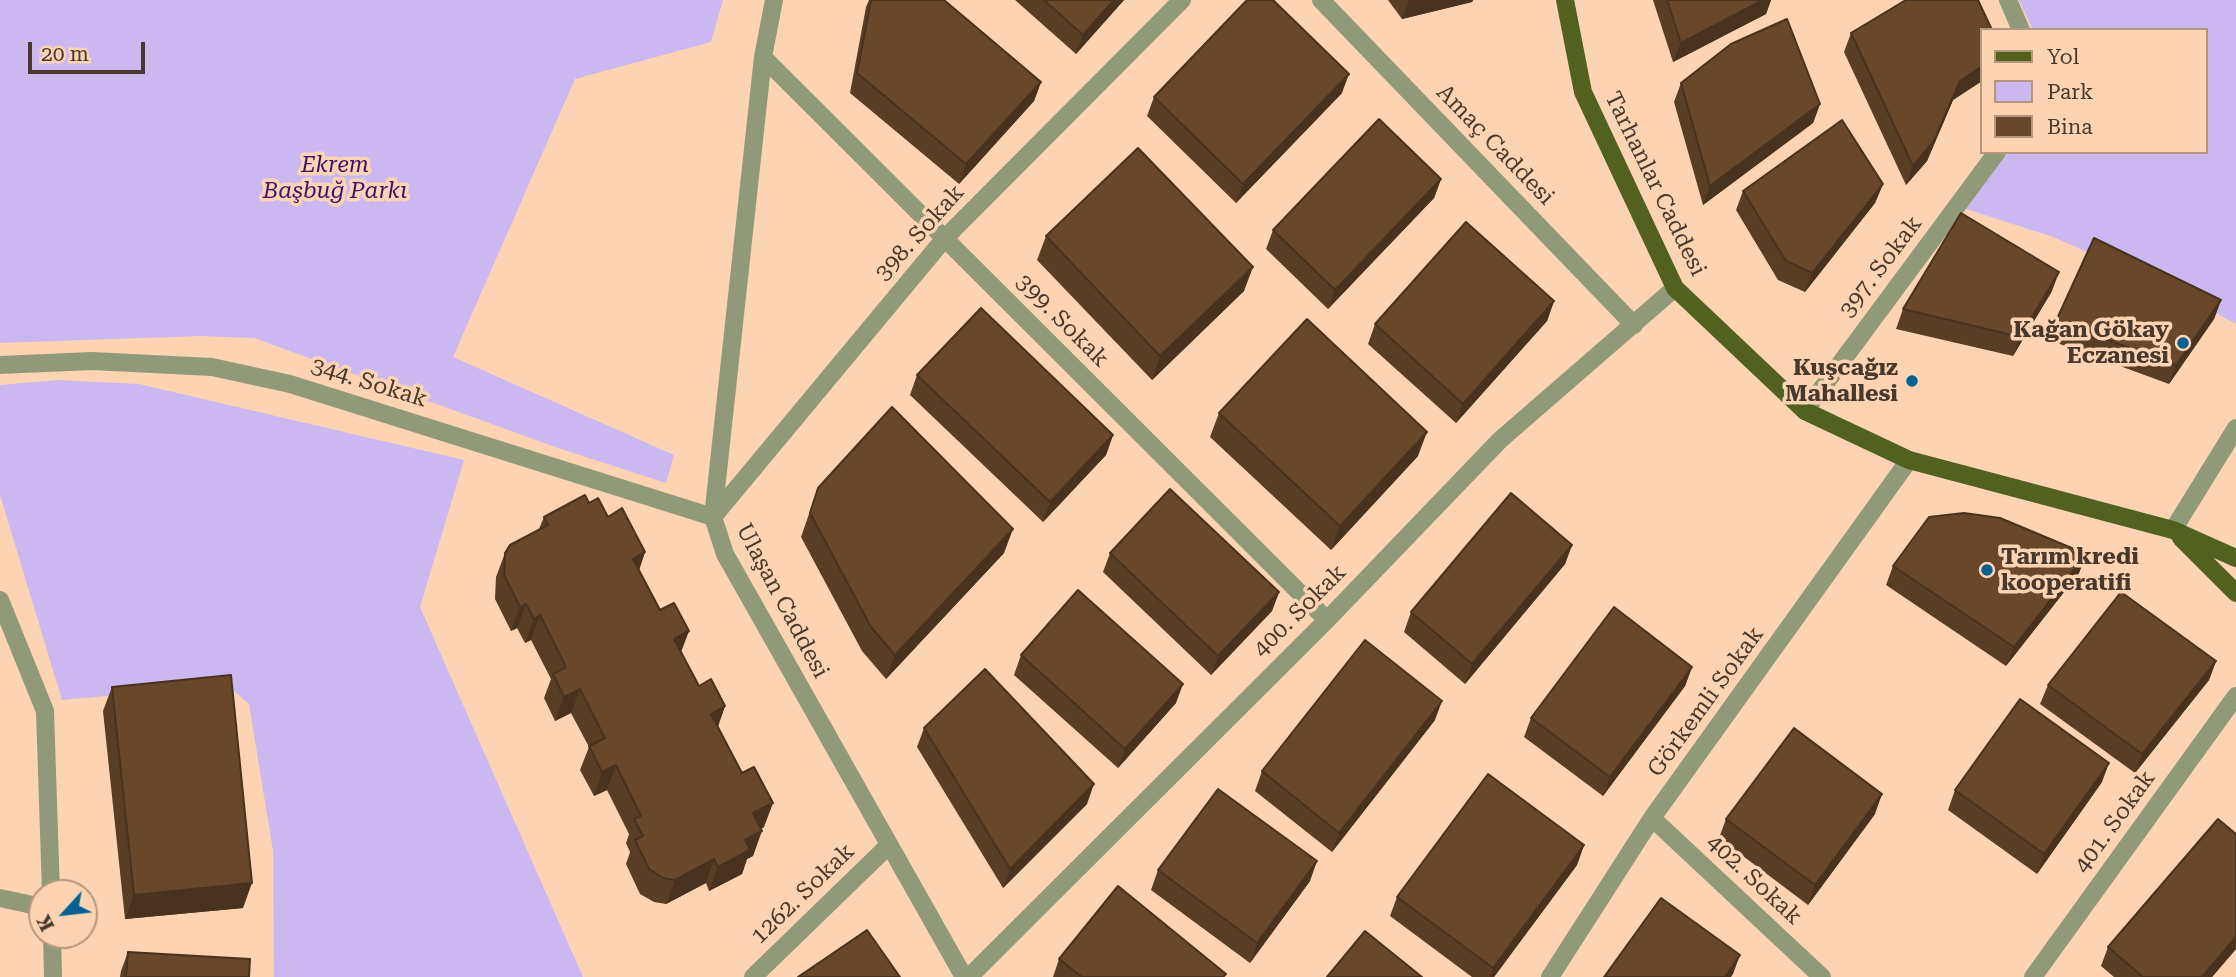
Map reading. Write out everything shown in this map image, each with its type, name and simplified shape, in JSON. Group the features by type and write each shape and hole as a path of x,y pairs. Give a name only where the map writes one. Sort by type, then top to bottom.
{"main road":[{"name":"Tarhanlar Caddesi","path":"1565,0 1583,92 1675,288 1805,411 1909,460 2173,530 2236,558"},
{"path":"2173,530 2236,593"}],"street":[{"name":"Ulaşan Caddesi","path":"774,0 763,57 713,517 725,554 888,846 967,977"},
{"name":"398. Sokak","path":"713,517 945,238 1182,0"},
{"name":"Amaç Caddesi","path":"1321,0 1634,325"},
{"path":"2008,0 2020,28"},
{"name":"399. Sokak","path":"763,57 1327,620"},
{"name":"397. Sokak","path":"1805,411 1996,154"},
{"name":"400. Sokak","path":"967,977 1327,620 1500,440 1675,288"},
{"name":"344. Sokak","path":"0,365 92,361 212,367 290,384 713,517"},
{"path":"2173,530 2236,428"},
{"name":"Görkemli Sokak","path":"1550,977 1652,818 1909,460"},
{"path":"0,600 45,711 51,879"},
{"name":"401. Sokak","path":"2033,977 2236,696"},
{"name":"402. Sokak","path":"1652,818 1822,977"},
{"name":"1262. Sokak","path":"753,977 888,846"},
{"path":"0,898 28,904"},
{"path":"52,949 53,977"}],"green space":[{"name":"Ekrem Başbuğ Parkı","path":"0,0 723,0 711,42 575,79 453,357 674,455 666,483 558,448 254,338 200,336 0,343"},
{"path":"2019,0 2236,0 2236,324 2164,286 2053,237 1960,207 2002,154 2208,154 2208,28 2032,28"},
{"path":"58,380 139,384 464,460 420,607 583,977 274,977 273,851 249,704 227,685 62,700 0,495 0,385"}],"building":[{"path":"871,0 944,0 1041,82 966,164 857,73"},
{"path":"1044,0 1114,0 1083,35"},
{"path":"1247,0 1273,0 1349,74 1243,184 1154,97"},
{"path":"1667,0 1763,0 1681,43"},
{"path":"1906,0 1978,0 1991,28 1980,28 1980,67 1960,81 1934,141 1913,166 1851,33"},
{"path":"1787,19 1820,104 1710,186 1681,83 1731,44"},
{"path":"1379,119 1441,179 1335,290 1273,230"},
{"path":"1842,120 1883,184 1812,273 1786,261 1743,191"},
{"path":"1138,148 1253,267 1160,356 1046,236"},
{"path":"1961,213 2059,272 2020,337 1903,309"},
{"path":"1466,222 1554,301 1463,404 1375,324"},
{"path":"2094,238 2221,300 2176,365 2056,321"},
{"path":"981,308 1113,435 1050,502 917,375"},
{"path":"1307,319 1427,432 1340,526 1219,413"},
{"path":"892,407 1013,529 895,655 871,627 810,513 818,488"},
{"path":"1170,489 1279,592 1218,656 1110,553"},
{"path":"1511,493 1572,545 1472,664 1411,612"},
{"path":"585,495 589,503 598,498 608,517 622,508 645,552 633,559 660,610 674,603 689,631 674,639 699,686 711,679 725,706 711,714 742,773 754,767 773,803 753,813 762,831 745,840 750,850 718,867 714,859 675,880 663,878 649,869 635,840 643,836 634,819 641,816 616,765 602,772 589,746 605,738 580,689 564,697 553,674 566,667 540,615 534,619 526,604 520,607 504,575 505,553 510,545 548,525 544,517"},
{"path":"1964,513 2000,518 2086,554 2014,647 1893,566 1929,517"},
{"path":"1078,590 1183,684 1125,749 1021,655"},
{"path":"2121,592 2216,661 2142,754 2048,685"},
{"path":"1614,607 1692,667 1610,777 1531,718"},
{"path":"1365,640 1442,701 1339,833 1262,771"},
{"path":"985,669 1094,784 1010,869 924,728"},
{"path":"231,675 252,883 134,895 112,687"},
{"path":"2020,699 2109,763 2044,854 1955,790"},
{"path":"1794,728 1882,794 1815,885 1726,819"},
{"path":"1488,774 1584,845 1493,968 1397,897"},
{"path":"1218,789 1317,861 1257,943 1158,870"},
{"path":"2218,819 2236,834 2236,937 2202,977 2143,977 2108,947"},
{"path":"1118,886 1226,974 1223,977 1082,977 1059,959"},
{"path":"1661,898 1740,955 1725,977 1604,977"},
{"path":"867,930 900,977 798,977"},
{"path":"1365,931 1422,977 1327,977"},
{"path":"128,952 250,959 249,977 126,977"}],"place":[{"name":"Kağan Gökay Eczanesi","path":"2183,343"},
{"name":"Kuşcağız Mahallesi","path":"1912,381"},
{"name":"Tarım kredi kooperatifi","path":"1987,570"}]}
